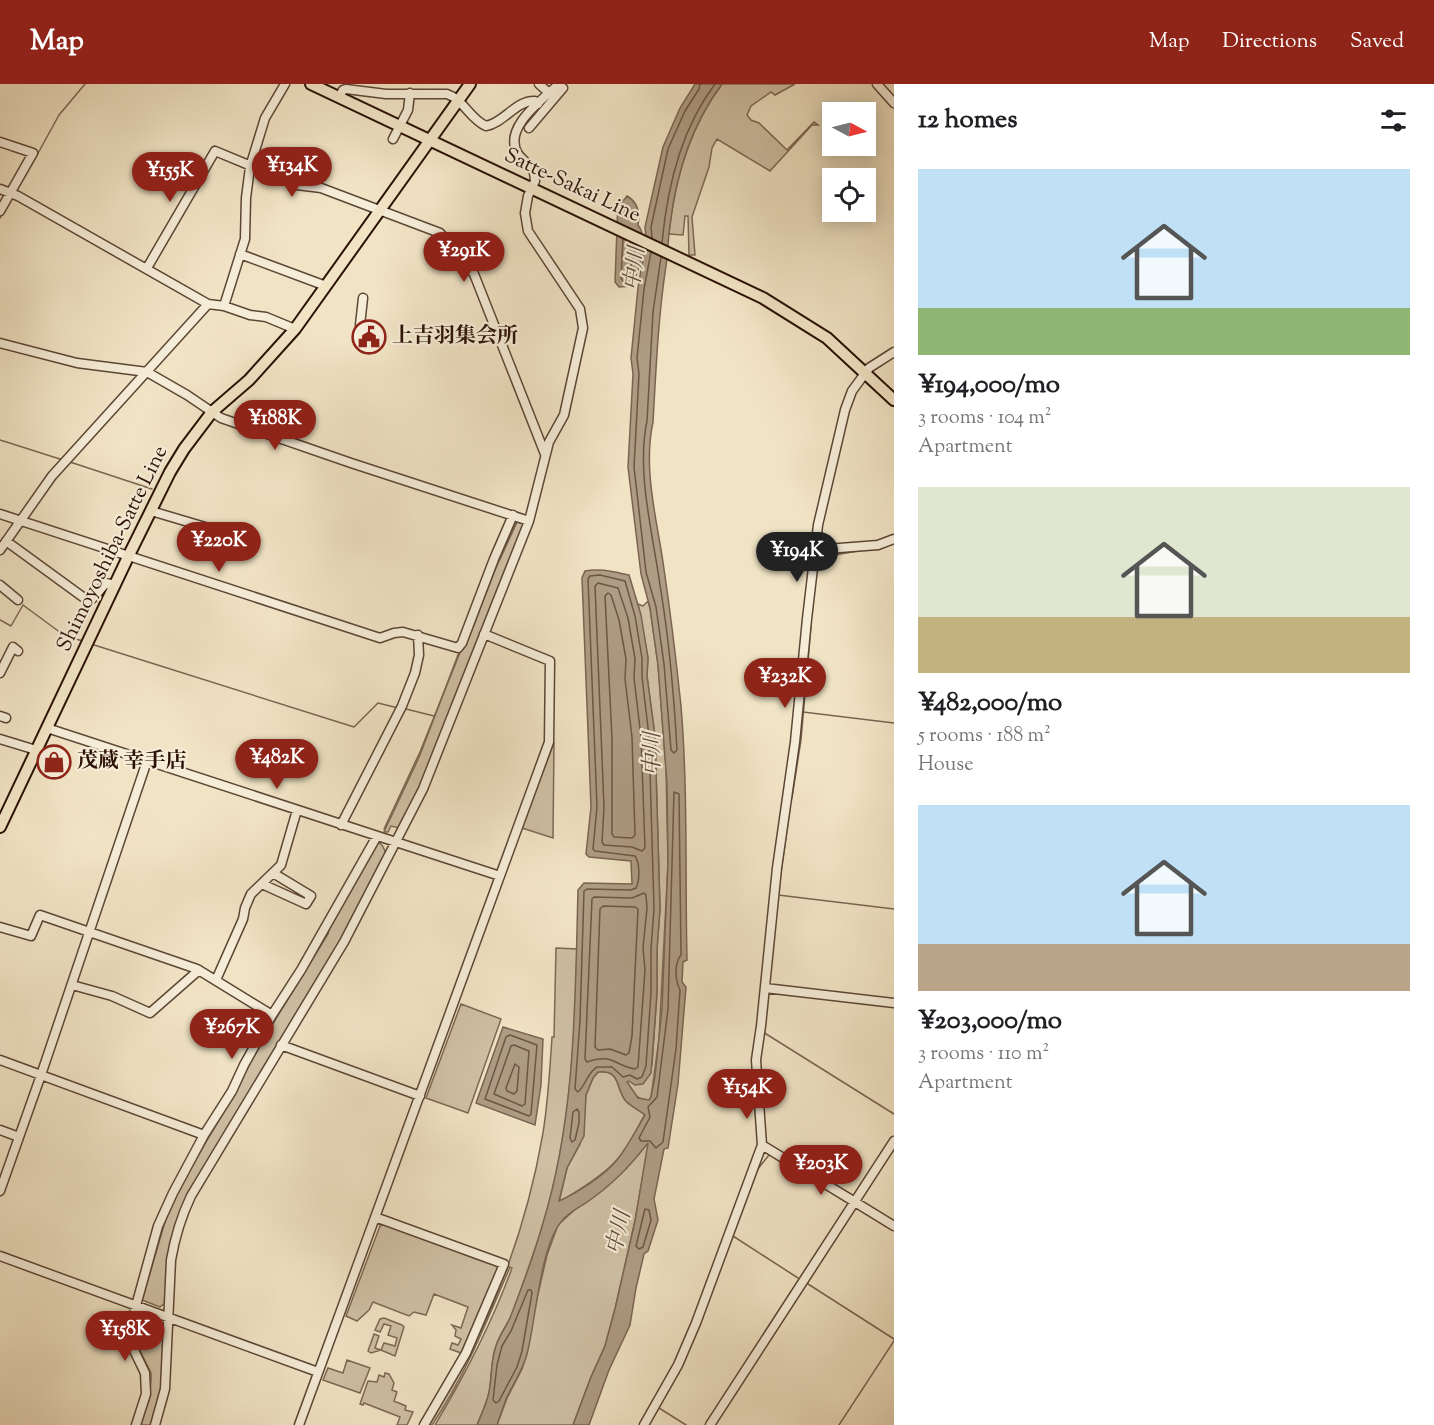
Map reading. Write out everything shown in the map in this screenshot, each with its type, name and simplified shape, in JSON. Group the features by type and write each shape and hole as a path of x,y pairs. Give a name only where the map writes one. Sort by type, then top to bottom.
{"main road":[{"name":"Satte-Sakai Line","path":"310,84 779,307 827,338 894,400"},
{"name":"Shimoyoshiba-Satte Line","path":"0,826 128,557 170,472 184,449 212,412 249,380 296,329 470,84"}],"street":[{"path":"224,306 245,240 246,198 250,167 265,118 285,84"},
{"path":"539,84 549,93"},
{"path":"877,84 894,103"},
{"path":"155,1425 165,1389 171,1260 176,1234 184,1211 344,942 423,789 529,521 545,454 551,437 564,415 583,335 583,321 580,309 528,231 525,213 535,181 534,172 518,154 514,137 520,123 549,93 561,86"},
{"path":"529,128 561,86"},
{"path":"339,97 346,89 367,88 410,93 426,88 447,94 458,101 473,118 486,126 497,123 528,101 532,100 538,104"},
{"path":"393,139 408,110 410,93"},
{"path":"0,142 33,153 0,211"},
{"path":"147,268 215,151 297,185 321,188 440,233 474,274 545,454"},
{"path":"0,189 10,192 208,304 266,317 296,329"},
{"path":"240,254 326,286"},
{"path":"360,326 363,298"},
{"path":"0,550 52,476 208,304"},
{"path":"0,343 77,363 147,372 221,418 529,521"},
{"path":"644,1425 678,1365 696,1323 762,1145 756,1060 777,868 795,742 818,525 845,410 852,391 865,372 882,358 894,352"},
{"path":"151,512 212,528"},
{"path":"0,514 380,638 394,633 418,635 458,648 513,515"},
{"path":"814,550 878,544 894,539"},
{"path":"6,542 87,600 92,599 106,582 115,585"},
{"path":"0,585 18,600"},
{"path":"299,1425 549,742 550,661 484,634"},
{"path":"341,825 402,706 415,674 419,655 418,635"},
{"path":"0,673 12,647 18,651"},
{"path":"47,728 500,876"},
{"path":"0,739 36,750"},
{"path":"0,1191 147,761"},
{"path":"216,980 243,919 251,894 281,865 297,810"},
{"path":"136,1425 146,1394 146,1373 132,1346 136,1305 158,1226 204,1135 232,1091 272,1015 301,970 377,836"},
{"path":"262,884 306,904 310,896 273,873"},
{"path":"0,927 31,936 40,915 90,931 200,970 272,1015"},
{"path":"72,985 112,996 150,1013 200,970"},
{"path":"765,988 894,1003"},
{"path":"281,1045 420,1096"},
{"path":"0,1060 204,1135"},
{"path":"0,1130 19,1137"},
{"path":"710,1425 894,1141"},
{"path":"762,1145 894,1226"},
{"path":"375,1217 504,1264 466,1353 424,1425"},
{"path":"0,1256 318,1372"}],"shaded area":[{"path":"722,84 795,84 775,95 771,92 751,106 747,115 751,120 759,123 787,150 814,122 818,125 812,125 770,171 717,139 712,148 709,167 692,217 695,255 689,255 688,216 685,216 683,235 669,234 671,214 685,155 692,136"},
{"path":"518,520 525,524 420,789 399,828 391,826 388,832 384,832 420,755 458,655 466,645 495,570"},
{"path":"647,602 650,608 658,665 666,767 668,863 659,1039 651,1097 645,1100 633,1092 627,1082 652,1065 657,993 660,909 655,736 647,676 648,658 638,604 643,606"},
{"path":"554,742 553,838 522,828"},
{"path":"378,842 386,853 342,937 180,1211 171,1241 165,1303 160,1307 142,1300 167,1215 176,1193 235,1093 258,1048 328,934 330,926"},
{"path":"556,948 577,949 575,1019 565,1122 552,1190 540,1235 512,1314 496,1346 488,1396 477,1425 435,1425 487,1329 512,1268 510,1267 465,1368 432,1425 428,1425 449,1391 485,1321 514,1248 526,1210 546,1109 552,1037 554,1037"},
{"path":"461,1004 501,1019 468,1113 426,1098"},
{"path":"598,1072 614,1076 625,1100 645,1114 619,1158 595,1179 559,1202 567,1168 580,1144 586,1095"},
{"path":"649,1142 635,1221 615,1309 605,1346 573,1425 497,1425 527,1353 547,1255 558,1225"},
{"path":"384,1224 496,1265 498,1270 461,1353 450,1349 452,1343 458,1345 461,1339 455,1336 456,1330 452,1325 461,1328 468,1307 434,1294 426,1315 414,1312 409,1316 373,1302 369,1310 357,1321 346,1316 380,1226"},
{"path":"138,1314 160,1321 165,1329 163,1381 151,1425 140,1425 149,1400 151,1373 135,1341"},
{"path":"384,1318 402,1325 404,1327 395,1356 381,1350 384,1343 395,1346 397,1338 388,1335 391,1326 384,1324 380,1332 375,1330 380,1319"},
{"path":"374,1334 379,1336 375,1348 381,1350 371,1353 368,1351"},
{"path":"347,1360 370,1368 360,1393 323,1380 328,1368 343,1373"},
{"path":"385,1373 389,1374 394,1383 392,1390 397,1392 394,1401 406,1406 405,1410 413,1412 407,1425 397,1425 400,1417 364,1403 360,1404 368,1381 377,1382 379,1375 384,1377"}],"water":[{"name":"中川","path":"695,84 722,84 711,99 694,133 676,188 661,305 650,439 652,492 681,706 686,833 687,960 683,962 682,982 686,987 678,1084 668,1148 664,1149 654,1199 658,1220 648,1251 644,1254 630,1325 609,1370 589,1425 573,1425 605,1346 615,1309 635,1221 648,1143 614,1181 561,1222 554,1234 543,1266 523,1366 506,1399 497,1425 477,1425 488,1396 496,1346 510,1318 539,1235 554,1182 562,1141 572,1058 578,890 584,883 632,884 631,861 589,857 586,854 591,807 582,578 585,571 591,570 629,575 641,615 648,658 647,676 655,736 660,909 657,993 651,1073 643,1084 635,1085 627,1082 638,1098 649,1100 655,1077 662,1008 668,863 667,784 658,665 650,608 641,574 628,467 633,374 631,358 638,288 646,240 645,227 663,147 680,108","holes":["598,1072 614,1076 625,1100 645,1115 612,1166 590,1183 559,1201 567,1168 584,1136 586,1095 593,1078"]},
{"name":"中川","path":"627,196 634,201 637,208 643,247 632,286 619,287 615,282 618,201 624,200"},
{"path":"503,1027 543,1039 541,1085 535,1125 476,1103"}],"waterway":[{"path":"37,155 59,115 85,84"},
{"path":"0,218 3,213"},
{"path":"0,440 63,460"},
{"path":"70,462 152,489"},
{"path":"497,563 517,521"},
{"path":"886,546 894,544"},
{"path":"812,615 816,574 823,557 864,550"},
{"path":"0,620 11,626 23,605 65,636 83,641"},
{"path":"792,798 801,740 811,626"},
{"path":"91,644 354,727 378,703 398,708"},
{"path":"384,829 420,752 461,650"},
{"path":"406,709 434,716"},
{"path":"803,712 894,723"},
{"path":"779,887 790,808"},
{"path":"778,895 894,909"},
{"path":"322,941 327,932"},
{"path":"763,1032 894,1114"},
{"path":"757,1170 769,1155"},
{"path":"158,1240 163,1225"},
{"path":"733,1236 798,1278"},
{"path":"808,1284 894,1339"},
{"path":"839,1425 894,1341"},
{"path":"148,1370 150,1389"},
{"path":"659,1408 686,1425"}],"place":[{"name":"上吉羽集会所","path":"369,337"},
{"name":"茂蔵 幸手店","path":"54,762"}]}
